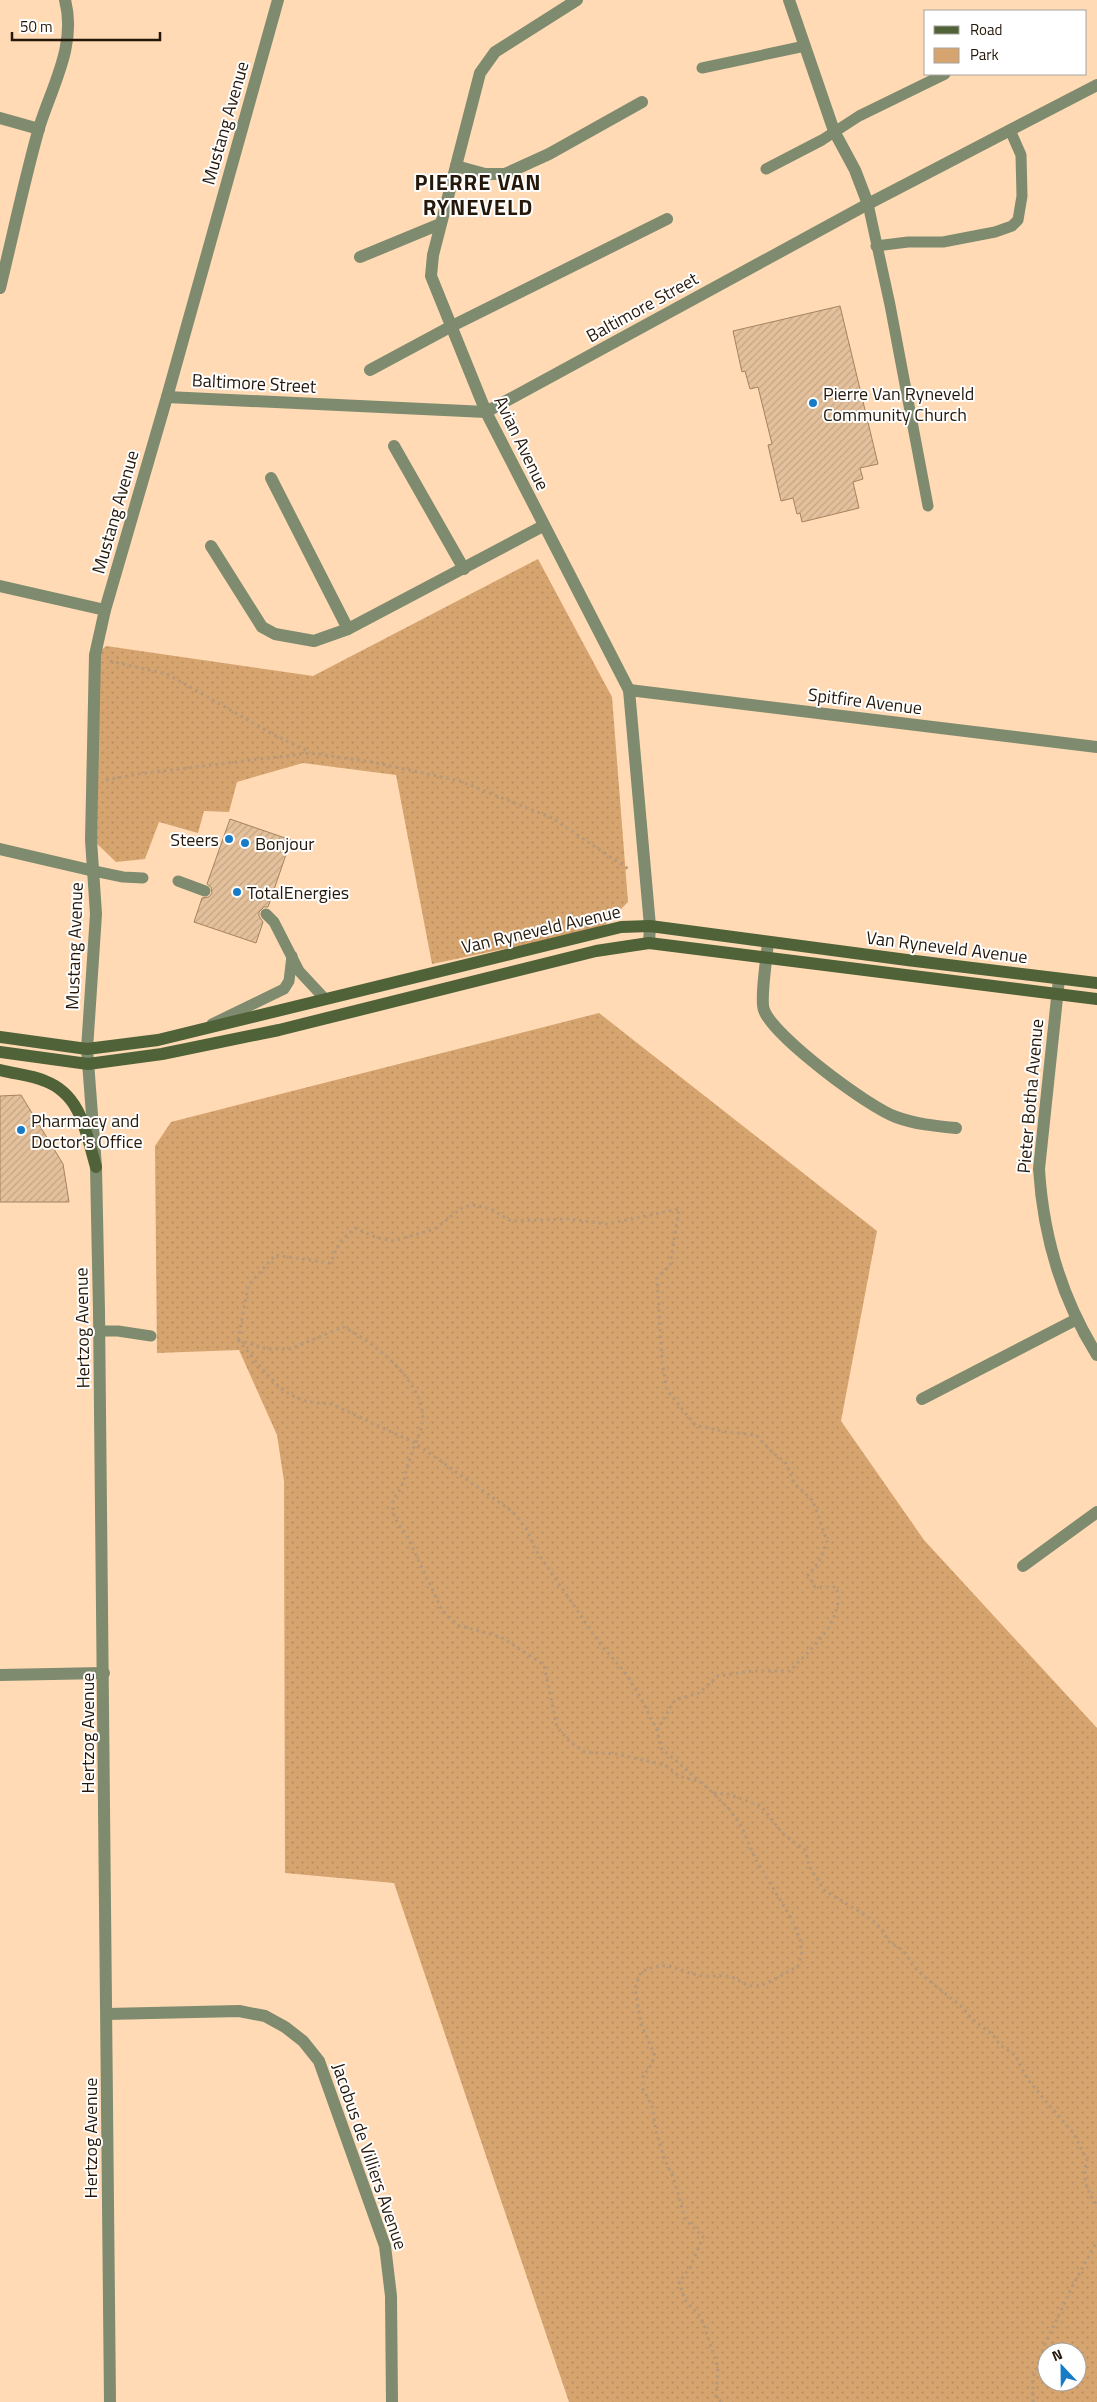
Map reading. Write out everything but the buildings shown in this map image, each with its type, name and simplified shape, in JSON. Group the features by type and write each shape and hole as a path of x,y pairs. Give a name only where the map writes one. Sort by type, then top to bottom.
{"main road":[{"name":"Van Ryneveld Avenue","path":"0,1037 87,1049 158,1040 621,927 650,926 1097,983"},
{"name":"Van Ryneveld Avenue","path":"0,1052 88,1064 162,1054 279,1030 596,950 650,942 1097,999"},
{"path":"0,1070 45,1080 64,1091 72,1099 81,1115 96,1167"}],"street":[{"path":"0,288 39,129 68,43 70,17 65,0"},
{"name":"Mustang Avenue","path":"88,1064 87,1049 96,914 91,782 95,655 105,610 167,397 278,0"},
{"name":"Avian Avenue","path":"577,0 503,46 489,58 480,73 472,96 456,166 432,255 431,276 486,412 629,690 650,942"},
{"path":"792,1 834,131 855,170 868,204"},
{"name":"Baltimore Street","path":"167,397 486,412 868,204 1097,85"},
{"path":"456,166 485,174 505,174 549,154 642,102"},
{"path":"0,118 39,129"},
{"path":"370,370 450,326 667,219"},
{"path":"360,256 440,224"},
{"path":"394,446 464,569"},
{"path":"271,478 348,629"},
{"path":"211,546 262,627 314,640 348,629 544,526"},
{"path":"0,586 105,610"},
{"name":"Spitfire Avenue","path":"629,690 1097,747"},
{"path":"0,849 94,871"},
{"path":"768,942 763,1006 775,1028 839,1081 883,1111 922,1125 956,1128"},
{"name":"Pieter Botha Avenue","path":"1059,979 1039,1178 1044,1221 1060,1280 1077,1319 1096,1353"},
{"name":"Hertzog Avenue","path":"88,1064 96,1167 99,1332 110,2402"},
{"path":"922,1399 1077,1319"},
{"path":"1023,1566 1097,1512"},
{"path":"0,1675 104,1673"},
{"name":"Jacobus de Villiers Avenue","path":"107,2014 239,2012 265,2016 285,2027 302,2041 319,2061 385,2246 391,2296 392,2402"}],"lane":[{"path":"702,68 805,46"},
{"path":"766,169 822,140 859,116 943,75"},
{"path":"876,246 908,242 943,242 995,232 1012,226 1018,220 1021,212 1022,188 1021,155 1010,130"},
{"path":"868,204 890,305 928,506"},
{"path":"94,871 123,877 143,878"},
{"path":"178,881 205,891"},
{"path":"266,914 274,922 300,971 325,998"},
{"path":"204,1029 284,989 289,982 292,956"},
{"path":"99,1332 118,1331 151,1336"}],"path":[{"path":"95,655 119,664 167,674 276,736 310,753"},
{"path":"91,782 138,774 310,753 372,762 460,782 552,818 623,866 644,876"},
{"path":"657,1730 675,1700 699,1693 718,1676 752,1671 790,1672 831,1625 840,1596 836,1587 815,1587 808,1575 819,1562 828,1541 813,1501 794,1483 786,1463 772,1452 756,1435 727,1432 696,1425 667,1390 662,1362 657,1278 670,1265 678,1209 607,1224 568,1218 511,1220 491,1209 474,1205 462,1207 435,1229 393,1241 375,1237 355,1228 340,1242 330,1263 275,1255 248,1286 238,1340 274,1384 295,1397 315,1404 329,1403 415,1443 514,1512 526,1528 535,1549 601,1645 624,1671 657,1730 661,1748 713,1793 730,1810 741,1826 756,1860 791,1918 800,1940 802,1952 798,1966 758,1986 748,1986 734,1978 720,1974 706,1976 691,1973 670,1965 656,1965 641,1972 635,1988 641,2024 655,2056 650,2069 643,2075 643,2089 652,2106 656,2131 664,2158 674,2179 686,2219 703,2237 690,2268 679,2282 685,2300 701,2317 708,2335 718,2367 719,2379 714,2390 716,2397 722,2402"},
{"path":"238,1340 268,1349 290,1350 343,1327 393,1361 408,1380 421,1406 422,1427 401,1488 393,1501 393,1514 397,1524 406,1534 442,1610 457,1625 501,1637 544,1665 557,1726 570,1742 585,1752 617,1754 665,1765 679,1776 698,1782"},
{"path":"713,1793 728,1794 761,1806 782,1834 805,1850 809,1866 824,1890 865,1915 882,1929 888,1941 904,1951 913,1966 926,1979 962,2007 972,2020 992,2034 1000,2045 1015,2055 1028,2080 1074,2134 1086,2160 1083,2173 1086,2189 1097,2205"},
{"path":"1033,2402 1033,2378 1045,2344 1072,2287 1097,2241"}],"green space":[{"path":"538,559 612,697 628,902 601,929 432,964 396,775 303,763 237,782 229,812 204,811 198,833 159,822 145,859 116,862 92,839 96,655 106,646 313,676"},
{"path":"599,1013 877,1231 841,1421 924,1540 1097,1728 1097,2402 569,2402 394,1883 285,1873 284,1481 277,1435 239,1350 157,1353 155,1146 171,1122"}],"place":[{"name":"Pierre Van Ryneveld Community Church","path":"813,403"},
{"name":"Steers","path":"229,839"},
{"name":"Bonjour","path":"245,843"},
{"name":"TotalEnergies","path":"237,892"},
{"name":"Pharmacy and Doctor's Office","path":"21,1130"}],"district":[{"name":"PIERRE VAN RYNEVELD","path":"478,194"}]}
